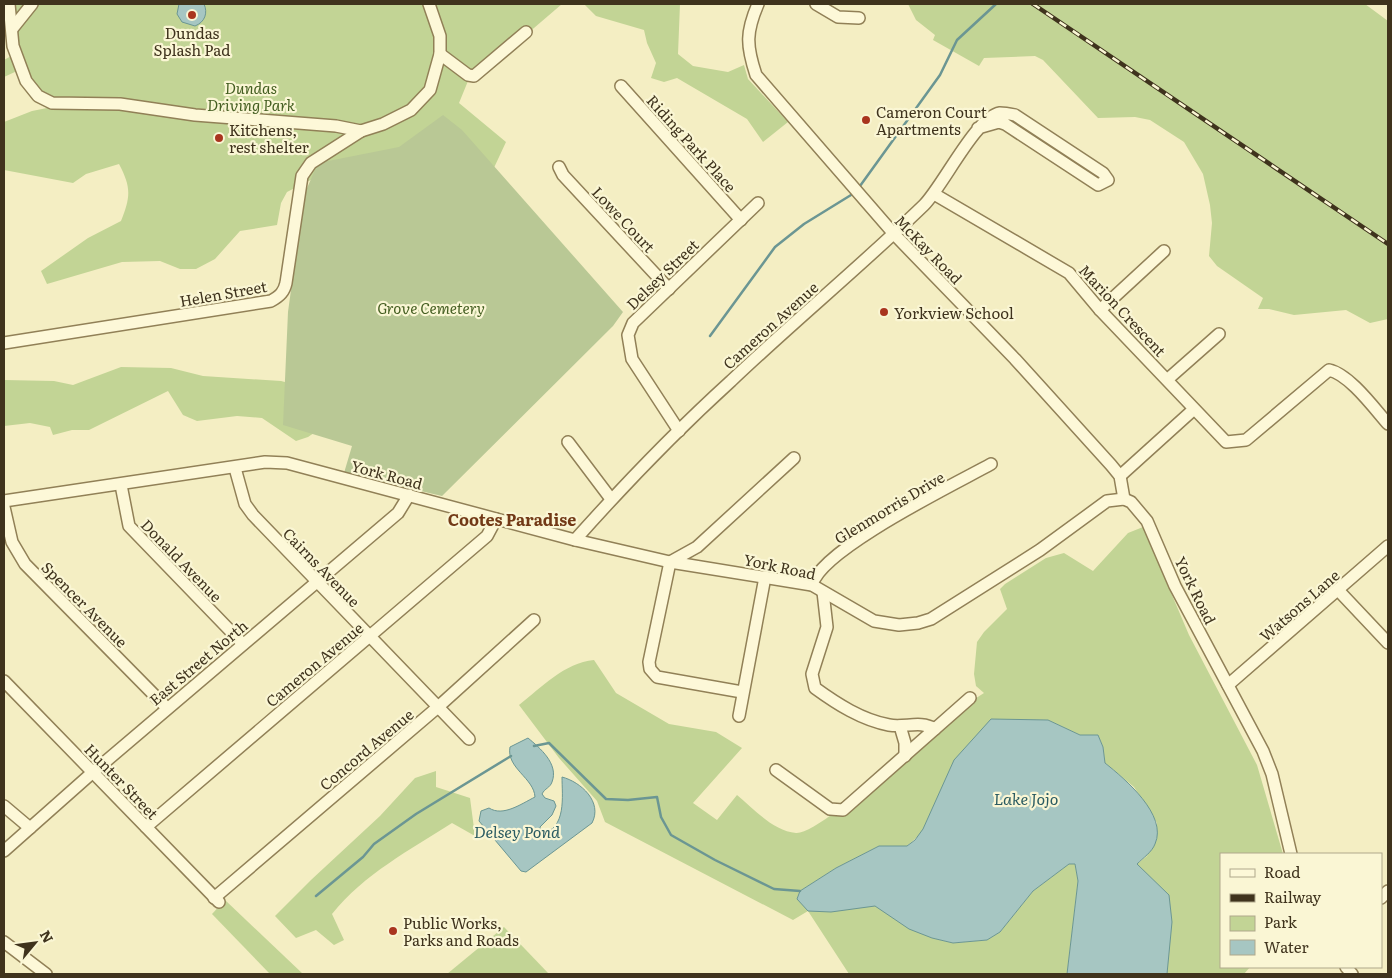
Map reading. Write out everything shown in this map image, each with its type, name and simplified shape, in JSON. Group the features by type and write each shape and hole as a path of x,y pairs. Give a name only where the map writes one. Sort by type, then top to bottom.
{"street":[{"path":"9,4 13,46 26,81 38,96 52,103 120,104 194,115 336,126 361,131 383,124 411,110 430,90 440,54 440,36 429,4"},
{"path":"12,29 32,4"},
{"name":"McKay Road","path":"758,4 749,26 748,50 756,75 894,234 1015,359 1120,476"},
{"path":"816,4 838,17 860,18"},
{"path":"440,54 468,75 474,76 526,32"},
{"name":"Riding Park Place","path":"621,86 741,220"},
{"name":"Cameron Avenue","path":"575,540 611,499 730,381 894,234 934,194 978,128 989,118 999,113 1015,115 1103,173 1108,180 1098,185 1005,124 999,122 978,128"},
{"name":"Helen Street","path":"4,343 272,301 284,291 286,283 301,179 312,163 361,131"},
{"name":"Lowe Court","path":"559,167 563,175 669,289"},
{"name":"Marion Crescent","path":"934,194 1069,273 1100,310 1168,379 1194,410 1226,442 1246,440 1329,370 1338,372 1346,379 1388,424"},
{"name":"Delsey Street","path":"680,431 632,359 628,349 628,335 633,323 758,203"},
{"path":"1100,310 1164,251"},
{"path":"1168,379 1220,334"},
{"path":"1124,499 1120,476 1194,410"},
{"path":"568,442 611,499"},
{"path":"742,692 657,677 652,674 649,662 670,562 697,548 794,458"},
{"name":"York Road","path":"4,501 235,468 265,462 287,463 575,540 670,562 812,585 874,621 899,625 918,623 931,619 1040,550 1106,502 1124,499 1137,507 1147,520 1175,586 1259,743 1272,774 1291,853"},
{"name":"Glenmorris Drive","path":"812,585 814,576 826,564 866,534 991,464"},
{"name":"Cairns Avenue","path":"235,468 245,504 315,582 469,739"},
{"name":"Donald Avenue","path":"121,485 129,526 243,644"},
{"name":"East Street North","path":"4,851 167,708 398,513 409,495"},
{"name":"Spencer Avenue","path":"4,507 12,542 25,564 167,708"},
{"name":"Cameron Avenue","path":"146,827 487,536 496,519"},
{"name":"Watsons Lane","path":"1228,684 1388,546"},
{"path":"739,716 764,577"},
{"path":"1338,590 1388,643"},
{"path":"823,592 827,627 812,674 815,688 852,712 889,725 926,724 935,729"},
{"name":"Concord Avenue","path":"217,900 438,707 534,620"},
{"name":"Hunter Street","path":"4,682 217,900"},
{"path":"776,770 830,809 837,811 850,805 970,698"},
{"path":"900,726 905,743 905,756"},
{"path":"4,806 30,828"},
{"path":"4,942 46,974"}],"green space":[{"name":"Dundas Driving Park","path":"4,4 562,4 478,76 464,77 468,81 459,103 506,142 492,172 354,158 287,192 281,203 277,225 240,231 215,259 196,269 180,269 160,261 122,262 47,284 41,271 88,238 121,221 127,205 128,186 119,164 86,174 73,183 4,170 4,122 32,111 47,108 87,108 51,103 17,71 4,77 4,60 13,55 4,29"},
{"path":"584,4 680,4 678,54 693,66 728,72 744,65 748,79 788,122 763,142 747,119 677,78 664,82 651,78 656,63 647,43 644,30 596,16"},
{"path":"908,4 1365,4 1388,21 1388,319 1370,323 1346,310 1294,315 1269,309 1258,309 1263,298 1217,266 1209,256 1212,223 1210,205 1203,174 1184,142 1150,120 1135,117 1098,118 1043,60 1035,56 984,58 979,66 933,40 935,35 916,20"},
{"name":"Grove Cemetery","path":"443,115 462,130 623,312 613,326 442,496 344,473 352,446 283,425 288,312 304,195 318,163 399,147"},
{"path":"121,367 171,368 203,376 281,381 331,394 339,416 308,437 296,441 262,418 237,416 197,421 183,415 168,391 89,430 72,430 53,435 50,427 30,423 4,426 4,380 54,381 73,385"},
{"path":"1143,527 1189,635 1257,765 1283,853 1220,853 1220,968 1249,968 1244,974 1167,974 1168,950 1137,864 1147,856 1157,823 1134,787 1105,763 1103,747 1098,735 1080,735 1048,720 907,846 879,846 836,868 800,891 797,899 875,906 932,938 953,943 987,940 1000,932 1033,891 1069,864 1075,864 1078,881 1067,974 849,974 808,911 793,920 605,822 597,801 559,758 519,705 563,671 583,662 594,660 616,693 669,724 716,732 742,748 693,803 717,820 737,795 779,828 796,833 808,830 869,785 942,721 984,693 976,686 974,674 977,642 984,632 1007,609 1000,589 1005,584 1046,558 1064,553 1093,571 1128,533"},
{"path":"436,771 436,787 470,798 475,836 452,823 373,875 358,887 332,914 344,940 334,945 316,930 296,938 275,916 380,816 415,778"},
{"path":"225,900 303,974 270,974 212,914"},
{"path":"504,927 549,974 447,974"}],"water":[{"name":"Dundas Splash Pad","path":"179,4 204,4 206,14 203,20 195,26 182,22 177,14"},
{"name":"Lake Jojo","path":"991,719 1048,720 1080,735 1098,735 1103,747 1105,763 1133,788 1150,810 1155,821 1157,833 1155,844 1150,852 1137,864 1169,895 1172,922 1167,974 1067,974 1078,881 1075,864 1069,864 1033,891 1000,932 987,940 953,943 932,938 909,929 875,906 831,912 808,911 797,899 800,891 836,868 879,846 907,846 915,840 923,829 954,760"},
{"name":"Delsey Pond","path":"528,738 547,757 553,769 552,782 542,794 545,798 554,801 556,806 552,815 540,827 541,834 555,826 559,819 562,802 562,777 583,788 592,801 595,815 592,823 526,872 521,871 479,821 481,811 489,808 500,811 506,810 535,797 530,784 512,761 510,754 510,747"}],"waterway":[{"path":"860,186 940,75 957,40 996,4"},
{"path":"710,336 775,247 804,224 851,195"},
{"path":"534,746 549,743 606,799 628,800 657,797 661,817 671,835 715,860 774,889 800,891"},
{"path":"316,896 363,857 374,844 416,814 511,756"}],"railway":[{"path":"1033,4 1388,244"}],"place":[{"name":"Dundas Splash Pad","path":"192,15"},
{"name":"Cameron Court Apartments","path":"866,120"},
{"name":"Kitchens, rest shelter","path":"219,138"},
{"name":"Yorkview School","path":"884,312"},
{"name":"Public Works, Parks and Roads","path":"393,931"}],"district":[{"name":"Cootes Paradise","path":"512,519"}]}
